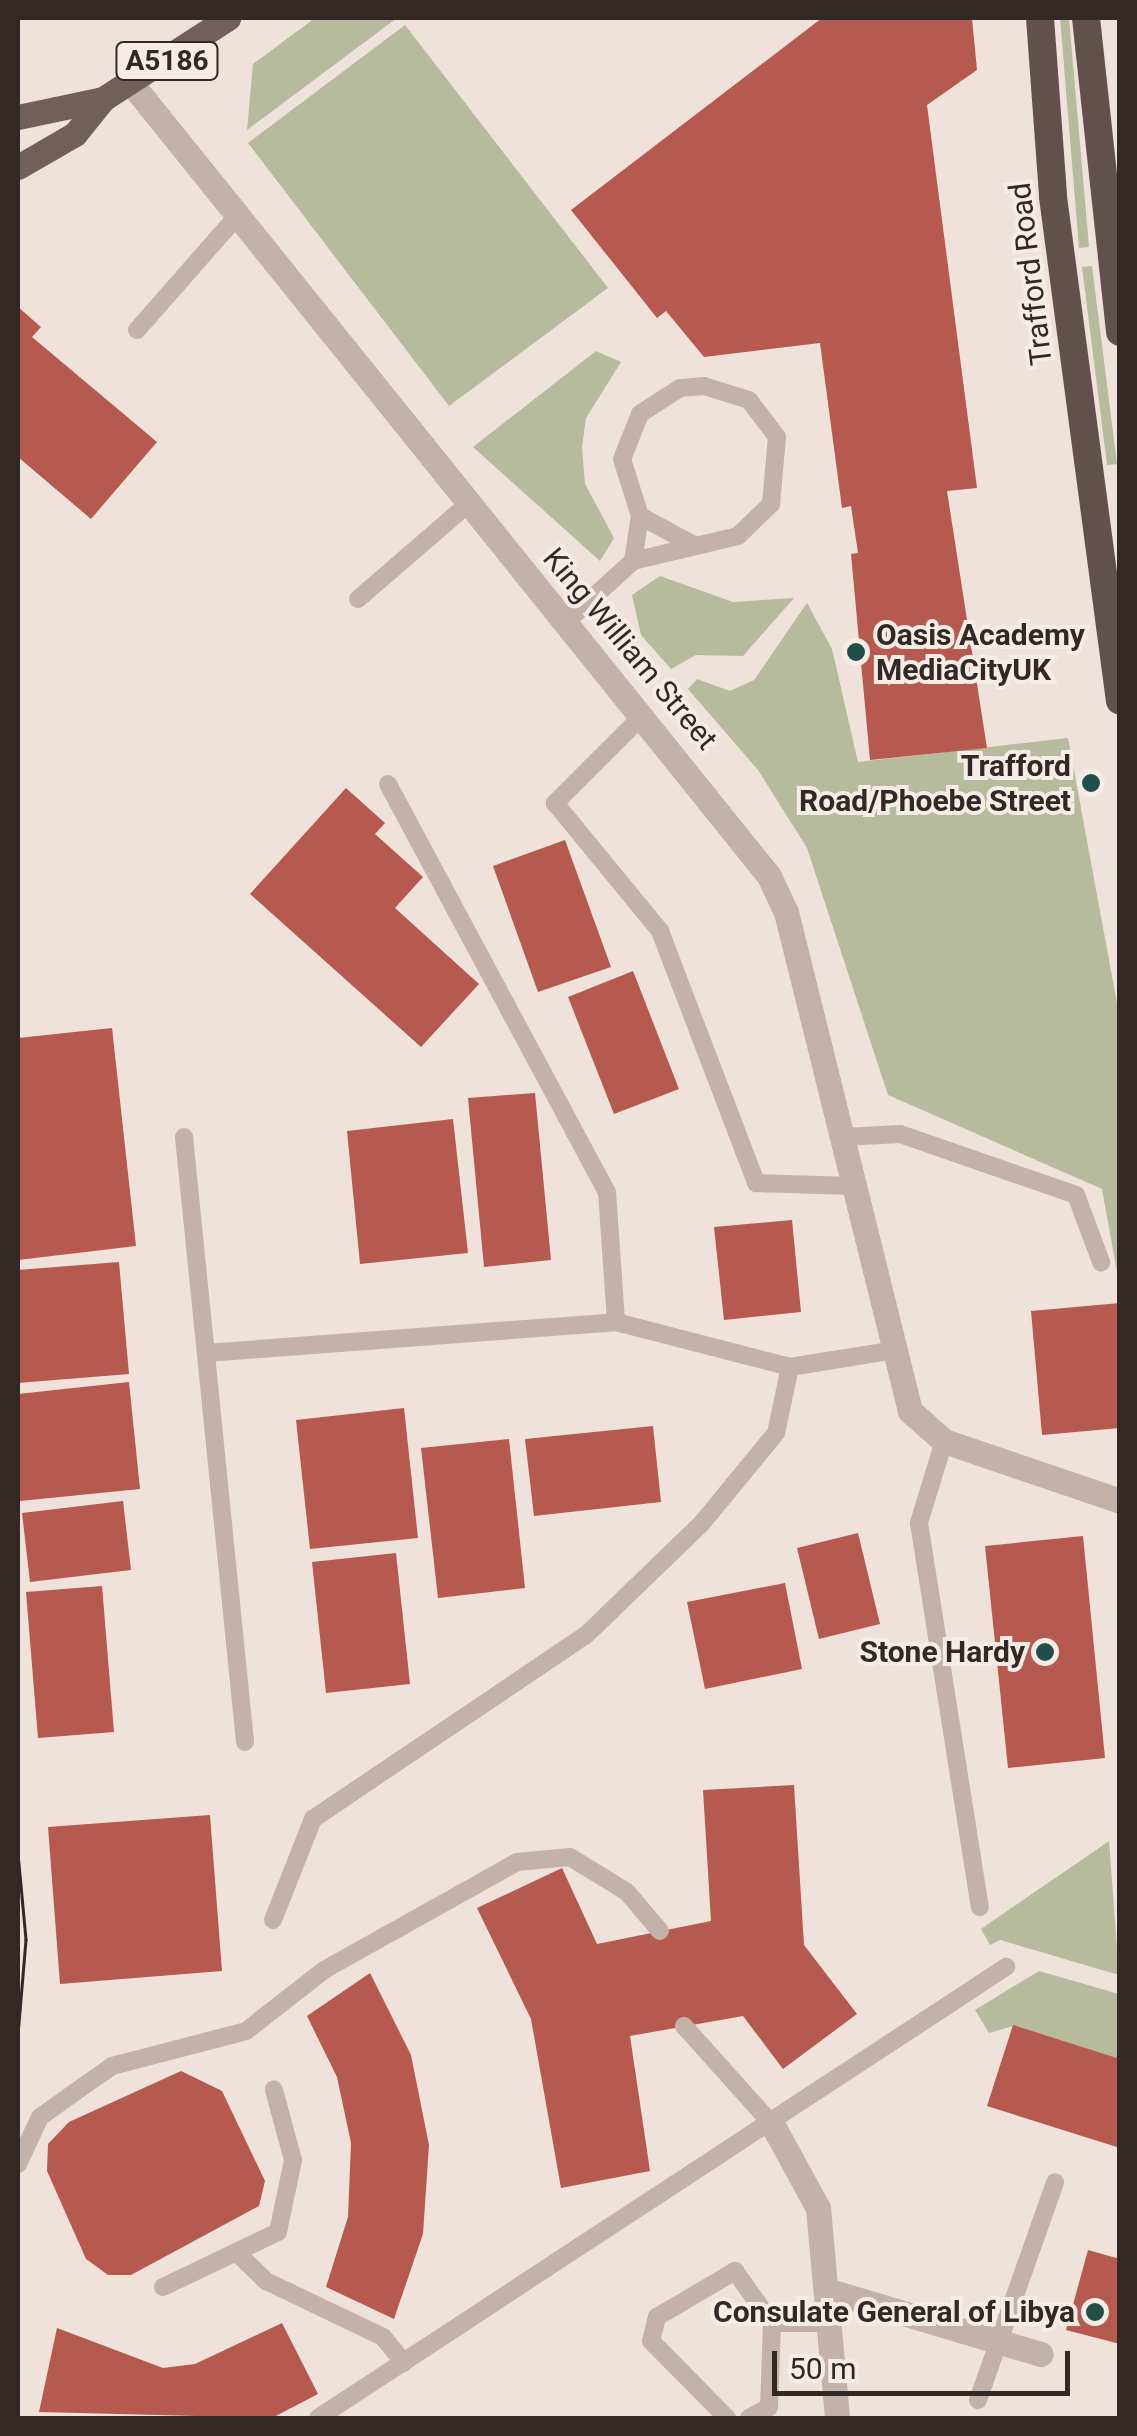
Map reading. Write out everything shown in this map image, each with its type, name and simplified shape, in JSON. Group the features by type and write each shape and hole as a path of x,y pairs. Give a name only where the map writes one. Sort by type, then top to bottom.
{"highway":[{"name":"Trafford Road","path":"1040,18 1053,198 1120,701"},
{"path":"1086,18 1120,332"}],"main road":[{"name":"A5186","path":"18,116 102,98 228,18"},
{"name":"A5186","path":"18,167 75,134 102,98"}],"street":[{"name":"King William Street","path":"131,83 640,717 733,822 778,894 843,1137 889,1351 910,1411 944,1441"},
{"path":"944,1441 1120,1501"},
{"path":"772,2124 818,2208 833,2323 837,2418"},
{"path":"826,2290 1041,2354"}],"lane":[{"path":"137,330 238,216"},
{"path":"566,622 634,562 692,544 738,536 780,483 776,437 748,400 680,388 640,414 622,459 640,516 634,562"},
{"path":"358,599 468,504"},
{"path":"640,516 692,544"},
{"path":"640,717 556,804 660,931 756,1183 852,1186"},
{"path":"388,784 607,1192 616,1322"},
{"path":"843,1137 900,1134 1076,1195 1101,1262"},
{"path":"184,1137 245,1742"},
{"path":"206,1353 616,1322 790,1367 889,1351"},
{"path":"272,1920 312,1818 586,1635 702,1523 776,1433 790,1367"},
{"path":"944,1441 918,1523 980,1907"},
{"path":"18,2164 40,2117 112,2066 246,2031 324,1970 517,1862 570,1857 627,1892 660,1931"},
{"path":"318,2418 772,2124 1006,1967"},
{"path":"684,2026 772,2124"},
{"path":"163,2288 278,2232 293,2160 274,2090"},
{"path":"978,2400 1055,2182"},
{"path":"236,2252 266,2281 383,2337 404,2363"},
{"path":"727,2418 651,2341 657,2316 735,2271 772,2323 769,2408 749,2418"},
{"path":"772,2323 833,2323"}],"green space":[{"path":"315,18 397,18 247,130 253,64"},
{"path":"1060,18 1069,18 1089,247 1079,248"},
{"path":"405,25 608,288 449,406 248,143"},
{"path":"1092,266 1117,464 1107,465 1082,267"},
{"path":"596,351 621,362 586,418 582,447 585,484 614,538 600,561 473,447"},
{"path":"660,576 733,602 794,598 743,656 696,655 671,669 641,635 632,595"},
{"path":"807,603 832,649 858,762 1068,738 1119,1014 1119,1283 1102,1189 888,1095 807,848 758,770 688,689 697,679 730,691 754,680"},
{"path":"1109,1841 1119,1975 1000,1940 990,1945 981,1929"},
{"path":"1039,1971 1119,1994 1119,2059 1013,2026 989,2033 975,2010"}],"building":[{"path":"822,18 972,18 977,70 927,105 977,488 947,491 987,748 870,760 851,554 858,553 851,506 842,508 820,343 704,357 666,311 657,318 571,210"},
{"path":"18,307 41,327 32,337 157,442 91,519 18,457"},
{"path":"346,788 385,823 375,834 423,877 395,908 479,984 421,1047 250,894"},
{"path":"565,840 611,967 538,992 493,866"},
{"path":"633,971 679,1089 614,1114 568,997"},
{"path":"112,1028 136,1246 18,1260 18,1038"},
{"path":"535,1093 551,1260 484,1267 468,1098"},
{"path":"453,1119 468,1253 360,1264 347,1131"},
{"path":"792,1220 801,1312 724,1320 714,1227"},
{"path":"119,1262 129,1374 18,1383 18,1270"},
{"path":"1120,1303 1120,1428 1042,1435 1031,1311"},
{"path":"129,1382 140,1489 20,1501 18,1394"},
{"path":"404,1408 418,1538 310,1549 296,1420"},
{"path":"653,1426 661,1502 534,1516 525,1439"},
{"path":"509,1439 525,1588 438,1598 421,1448"},
{"path":"123,1501 131,1570 30,1582 22,1513"},
{"path":"858,1533 880,1624 819,1639 797,1548"},
{"name":"Stone Hardy","path":"1083,1536 1105,1758 1008,1768 985,1546"},
{"path":"396,1553 410,1684 326,1693 312,1562"},
{"path":"785,1583 802,1669 705,1689 687,1602"},
{"path":"102,1586 114,1732 38,1738 26,1592"},
{"path":"794,1785 804,1945 857,2014 783,2069 743,2016 630,2036 650,2171 561,2188 531,2019 477,1908 562,1868 597,1944 711,1921 703,1790"},
{"path":"210,1815 222,1971 60,1984 48,1827"},
{"path":"370,1973 411,2055 429,2145 423,2234 394,2319 326,2287 348,2217 351,2143 337,2077 307,2016"},
{"path":"1013,2025 1120,2059 1120,2148 987,2106"},
{"path":"181,2071 222,2091 265,2181 259,2206 131,2275 108,2275 86,2259 47,2171 48,2144 69,2122"},
{"name":"Consulate General of Libya","path":"1088,2250 1120,2259 1120,2344 1066,2330"},
{"path":"282,2323 318,2394 272,2418 39,2412 57,2328 163,2368 195,2364"}],"tram line":[{"path":"18,1853 26,1940 18,2035"}],"place":[{"name":"Oasis Academy MediaCityUK","path":"856,652"},
{"name":"Trafford Road/Phoebe Street","path":"1091,783"},
{"name":"Stone Hardy","path":"1045,1652"},
{"name":"Consulate General of Libya","path":"1095,2312"}]}
